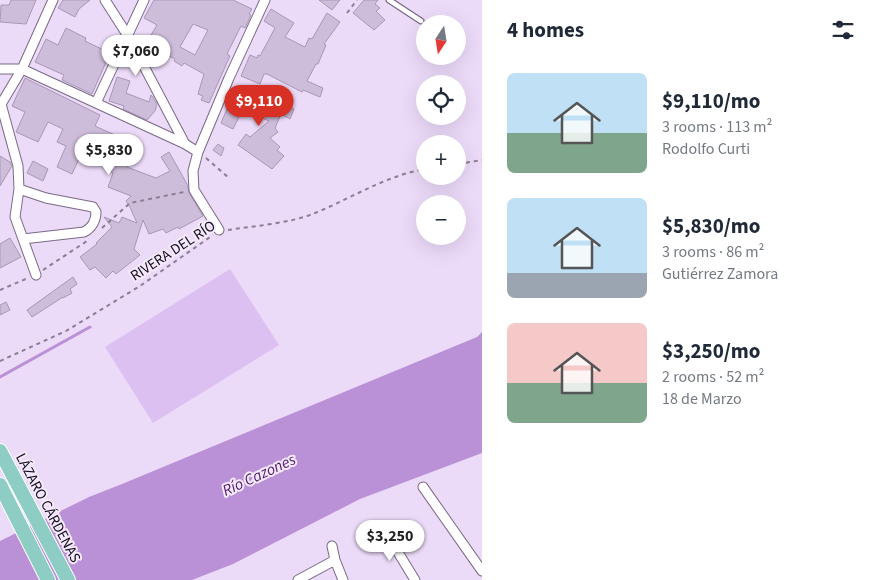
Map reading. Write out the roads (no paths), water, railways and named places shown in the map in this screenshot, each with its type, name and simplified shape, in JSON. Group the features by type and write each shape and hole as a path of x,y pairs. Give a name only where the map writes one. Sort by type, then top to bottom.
{"main road":[{"name":"LÁZARO CÁRDENAS","path":"0,451 68,580"},
{"path":"0,485 48,580"}],"street":[{"path":"36,275 15,217 19,189 18,166 1,105 22,69 54,0"},
{"path":"105,0 128,36 185,144"},
{"path":"96,103 144,0"},
{"path":"220,230 194,190 193,171 198,152 229,78 265,0"},
{"path":"0,69 22,69 185,144 198,152"},
{"path":"19,189 46,198 93,208 96,212 96,218 90,229 84,232 23,239"},
{"path":"423,487 482,571"},
{"path":"385,531 415,580"},
{"path":"332,546 342,580"},
{"path":"298,580 335,560"}],"lane":[{"path":"389,0 416,18"}],"water":[{"name":"Río Cazones","path":"482,332 482,453 360,499 233,564 192,580 0,580 0,541 89,497 477,337"}],"waterway":[{"path":"0,377 90,327"}]}
